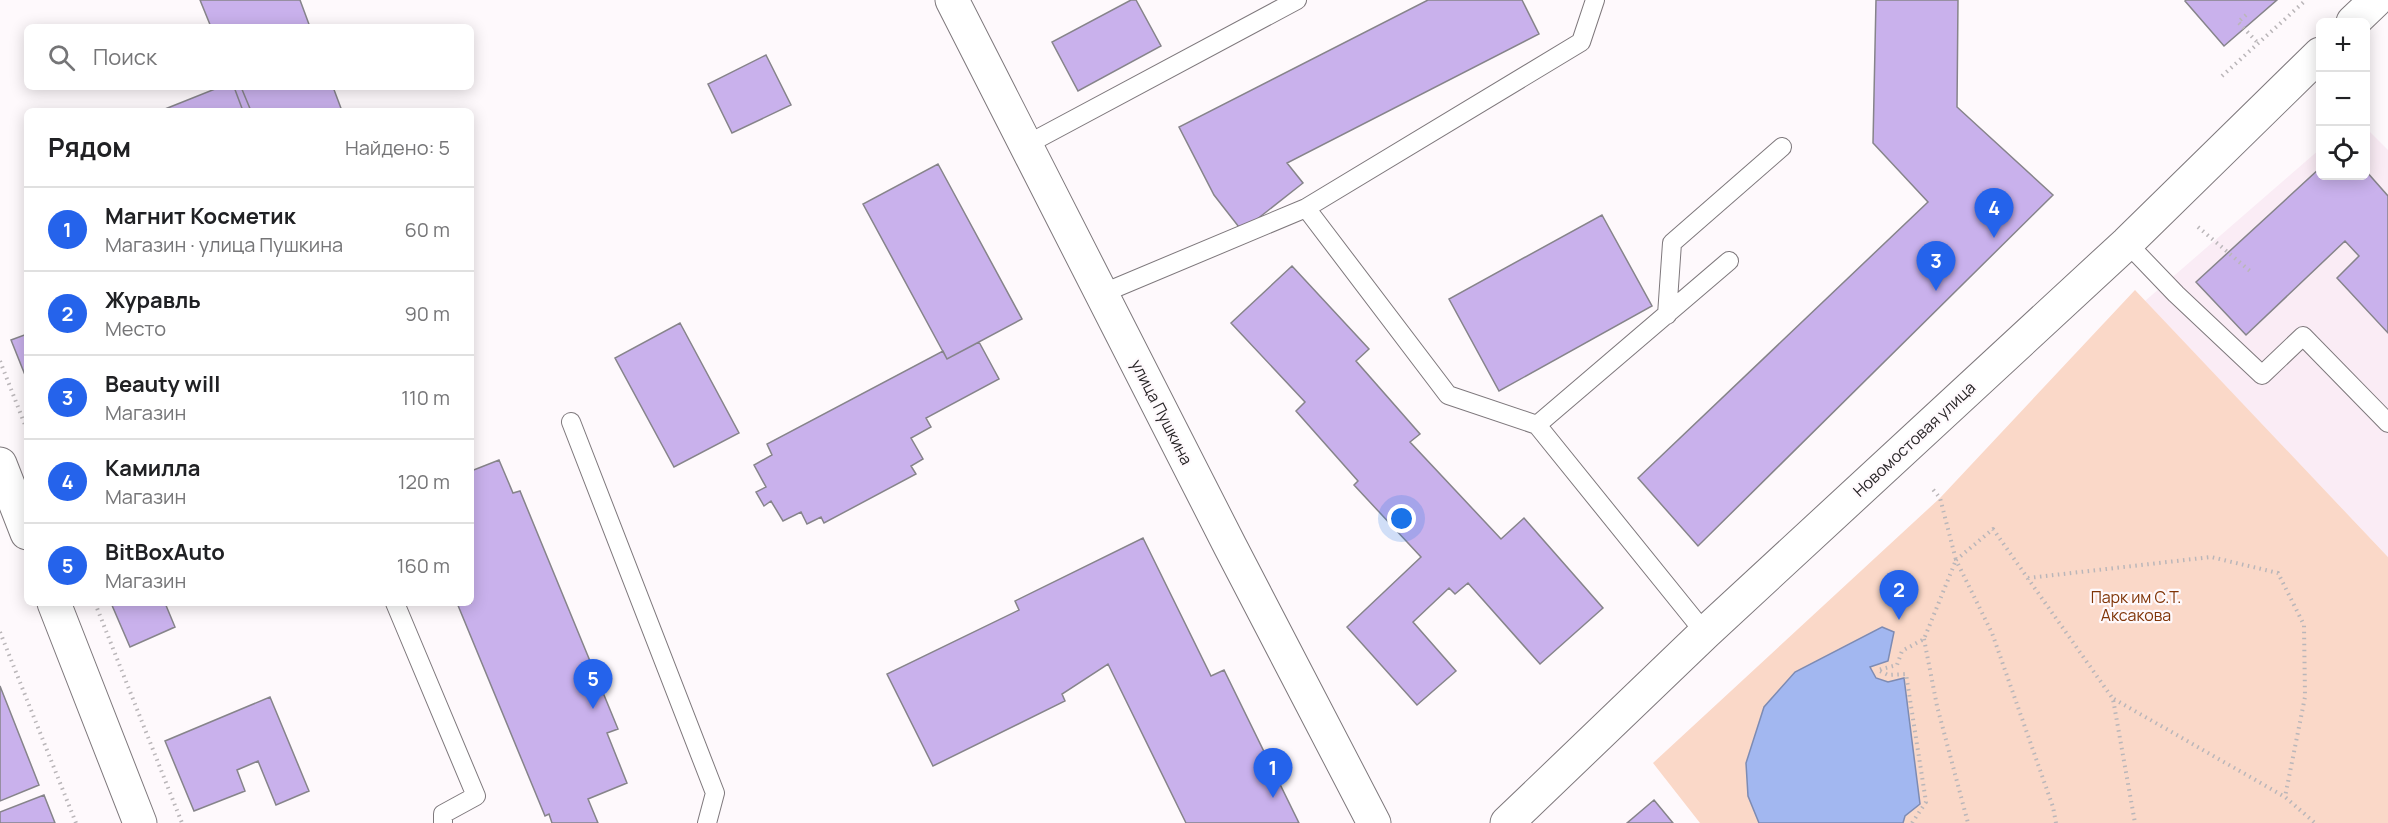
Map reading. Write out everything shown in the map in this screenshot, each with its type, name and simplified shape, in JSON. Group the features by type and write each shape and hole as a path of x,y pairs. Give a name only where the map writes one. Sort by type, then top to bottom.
{"street":[{"name":"улица Пушкина","path":"952,0 1374,823"},
{"path":"2357,18 2376,0"},
{"name":"Новомостовая улица","path":"1507,823 1705,633 2127,243 2316,58"},
{"path":"0,464 24,525"},
{"path":"55,606 140,823"}],"lane":[{"path":"1026,145 1297,0"},
{"path":"1101,294 1306,208 1581,42 1595,0"},
{"path":"1666,315 1672,243 1782,147"},
{"path":"1306,208 1448,395 1537,425 1705,633"},
{"path":"2127,243 2176,294 2262,375 2303,336 2388,423"},
{"path":"1537,425 1730,261"},
{"path":"572,422 715,793 706,823"},
{"path":"396,606 477,796 443,814 443,823"}],"path":[{"path":"2222,76 2306,0"},
{"path":"2246,15 2238,22 2257,42"},
{"path":"2198,227 2250,271"},
{"path":"0,361 24,422"},
{"path":"1931,487 1940,498 1956,560 1992,633 2054,807 2056,823"},
{"path":"1968,823 1937,706 1924,639 1956,560 1993,529 2113,699 2135,823"},
{"path":"2028,578 2211,557 2278,573 2304,625 2305,697 2285,797"},
{"path":"96,606 182,823"},
{"path":"0,632 76,823"},
{"path":"1912,823 1923,810 1926,802 1906,674 1888,675 1878,670 1897,665 1902,651 1924,639"},
{"path":"2113,699 2285,797 2311,822"}],"shaded area":[{"path":"2370,132 2388,150 2388,557 2145,301 2316,152 2316,180 2370,180"}],"green space":[{"name":"Парк им С.Т. Аксакова","path":"2135,290 2388,557 2388,823 1700,823 1653,763 1940,498"}],"water":[{"path":"1882,627 1894,632 1888,661 1870,667 1876,678 1888,682 1904,678 1920,804 1905,816 1903,823 1759,823 1748,796 1746,763 1764,707 1795,672"}],"building":[{"path":"200,0 300,0 309,24 210,24"},
{"path":"1131,0 1136,0 1161,46 1078,91 1052,42"},
{"path":"1428,0 1522,0 1539,34 1287,163 1303,183 1242,231 1214,195 1179,127"},
{"path":"1876,0 1958,0 1957,107 2053,195 1698,546 1638,478 1928,202 1873,143"},
{"path":"2186,0 2277,0 2224,46"},
{"path":"766,55 791,105 732,133 708,84"},
{"path":"212,90 242,90 250,108 168,108"},
{"path":"235,90 334,90 341,108 242,108"},
{"path":"938,164 1022,319 947,359 863,204"},
{"path":"2316,172 2316,180 2370,180 2370,176 2388,196 2388,333 2337,278 2359,256 2345,241 2246,335 2196,282"},
{"path":"1602,215 1652,306 1499,391 1449,299"},
{"path":"1292,266 1369,349 1356,361 1420,434 1410,442 1501,539 1524,518 1603,608 1540,664 1468,583 1455,594 1449,588 1413,622 1456,671 1417,705 1347,627 1421,557 1354,485 1358,481 1296,411 1305,402 1231,323"},
{"path":"680,323 739,433 674,467 615,358"},
{"path":"24,335 24,372 11,340"},
{"path":"979,342 999,379 926,418 931,427 911,438 923,459 911,466 916,474 824,523 821,517 807,524 801,512 783,521 771,501 764,506 756,492 766,487 754,465 772,455 767,444 943,351 947,359"},
{"path":"499,460 513,493 520,491 618,729 607,733 627,783 588,799 598,823 552,823 549,814 545,816 458,606 474,606 474,470"},
{"path":"1143,538 1211,676 1224,670 1299,823 1186,823 1108,664 1062,694 1065,701 933,766 887,674 1019,610 1015,601"},
{"path":"112,606 166,606 175,627 130,647"},
{"path":"0,686 39,785 0,801"},
{"path":"270,697 309,791 276,805 258,761 237,770 245,791 194,811 165,741"},
{"path":"44,795 55,823 0,823 0,812"},
{"path":"1654,800 1673,823 1627,823"}],"place":[{"name":"Камилла","path":"1994,238"},
{"name":"Beauty will","path":"1936,291"},
{"name":"Журавль","path":"1899,620"},
{"name":"BitBoxAuto","path":"593,709"},
{"name":"Магнит Косметик","path":"1273,798"}]}
